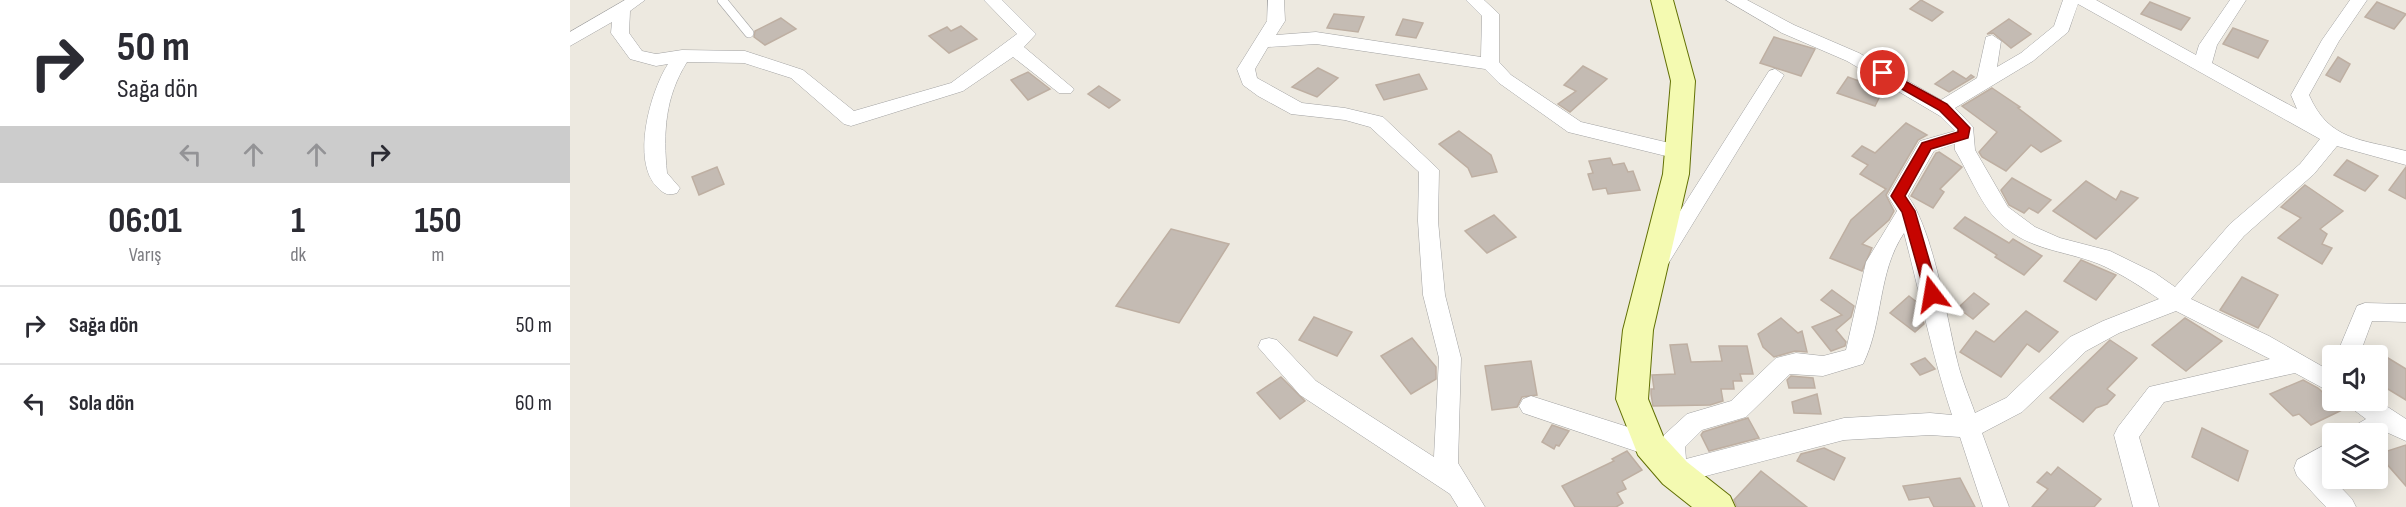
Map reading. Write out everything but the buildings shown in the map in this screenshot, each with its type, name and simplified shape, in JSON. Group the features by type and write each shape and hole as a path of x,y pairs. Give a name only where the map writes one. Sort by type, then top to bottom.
{"main road":[{"path":"1662,0 1683,81 1678,152 1676,174 1638,330 1632,399 1650,445 1675,473 1718,507"}],"street":[{"path":"570,40 637,0"},
{"path":"622,11 620,33 636,56 656,60 682,56 745,57 796,74 851,119 957,87 1013,48 1027,34 992,0"},
{"path":"1275,0 1276,21 1246,69 1249,81 1264,92 1298,109 1345,114 1376,122 1429,170 1428,221 1434,295 1450,358 1446,465 1466,498"},
{"path":"1474,0 1491,14 1490,64"},
{"path":"1734,0 1754,5 1788,29 1853,57 1943,107 1964,128 1965,150 2001,212 2028,233 2055,245 2103,257 2147,279 2192,311 2261,343 2322,377"},
{"path":"1943,107 2027,57 2062,28 2071,0"},
{"path":"2083,0 2334,138 2406,158"},
{"path":"2202,66 2208,45 2238,0"},
{"path":"2334,138 2308,116 2300,95 2331,40 2359,0"},
{"path":"1264,42 1316,38 1490,64 1514,85 1575,127 1678,152"},
{"path":"1986,81 1992,41"},
{"path":"1013,48 1065,89"},
{"path":"670,188 657,175 653,130 666,78 682,56"},
{"path":"1653,269 1775,75"},
{"path":"1964,135 1927,146 1898,196 1908,211 1937,316 1946,362 1996,507"},
{"path":"1908,211 1892,234 1877,263 1864,334 1855,357 1823,366 1796,363 1784,365 1738,410 1695,420 1673,443 1675,473 1844,429 1930,424 1970,427 2014,405 2078,344 2176,300 2237,230 2307,169 2322,148 2334,138"},
{"path":"2352,345 2365,312 2406,313"},
{"path":"1269,347 1308,388 1466,498"},
{"path":"2146,507 2126,435 2157,394 2298,363"},
{"path":"1531,406 1650,445"},
{"path":"2373,411 2406,430"},
{"path":"2380,423 2385,420"},
{"path":"2322,458 2306,468 2322,485"},
{"path":"2326,489 2343,507"}],"lane":[{"path":"722,0 748,33"}],"route":[{"path":"1883,73 1943,107 1964,128 1964,135 1927,146 1898,196 1908,211 1932,294"}]}
